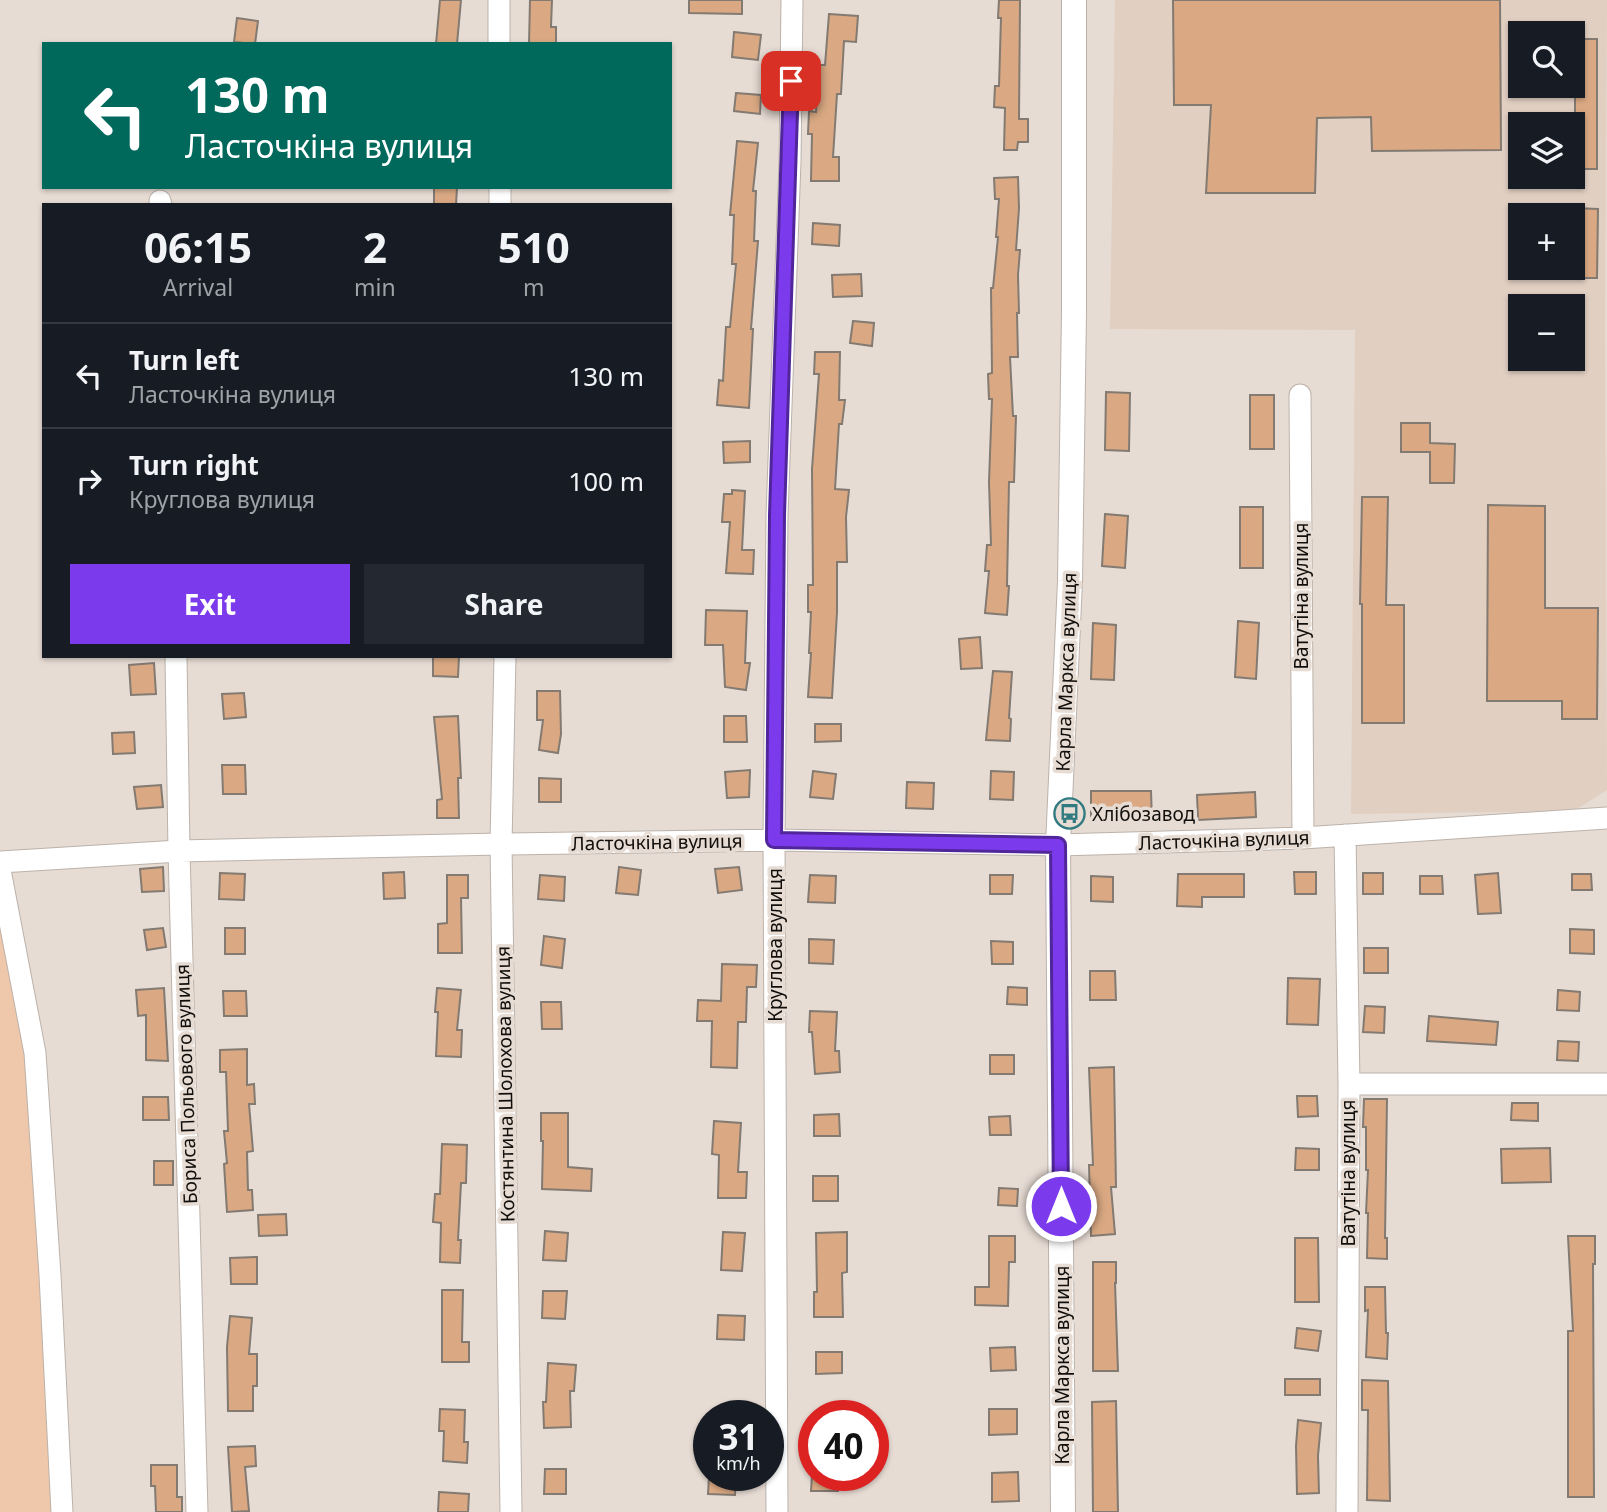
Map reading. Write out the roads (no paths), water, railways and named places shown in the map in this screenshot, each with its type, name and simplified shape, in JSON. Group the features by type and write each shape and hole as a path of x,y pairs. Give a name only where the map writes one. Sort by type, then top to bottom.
{"street":[{"path":"499,0 499,42"},
{"name":"Круглова вулиця","path":"776,1512 774,840 777,515 790,162 792,0"},
{"name":"Карла Маркса вулиця","path":"1063,1512 1058,845 1070,568 1074,312 1074,0"},
{"name":"Ватутіна вулиця","path":"1300,395 1303,838"},
{"name":"Бориса Польового вулиця","path":"176,658 197,1512"},
{"name":"Костянтина Шолохова вулиця","path":"505,658 501,844 511,1512"},
{"name":"Ласточкіна вулиця","path":"0,862 179,851 501,844 774,840 1058,845 1303,838 1607,818"},
{"name":"Ватутіна вулиця","path":"1345,835 1349,1084 1347,1512"},
{"path":"0,870 36,1053 62,1512"},
{"path":"1349,1084 1607,1084"}],"place":[{"name":"Хлібозавод","path":"1069,814"}]}
